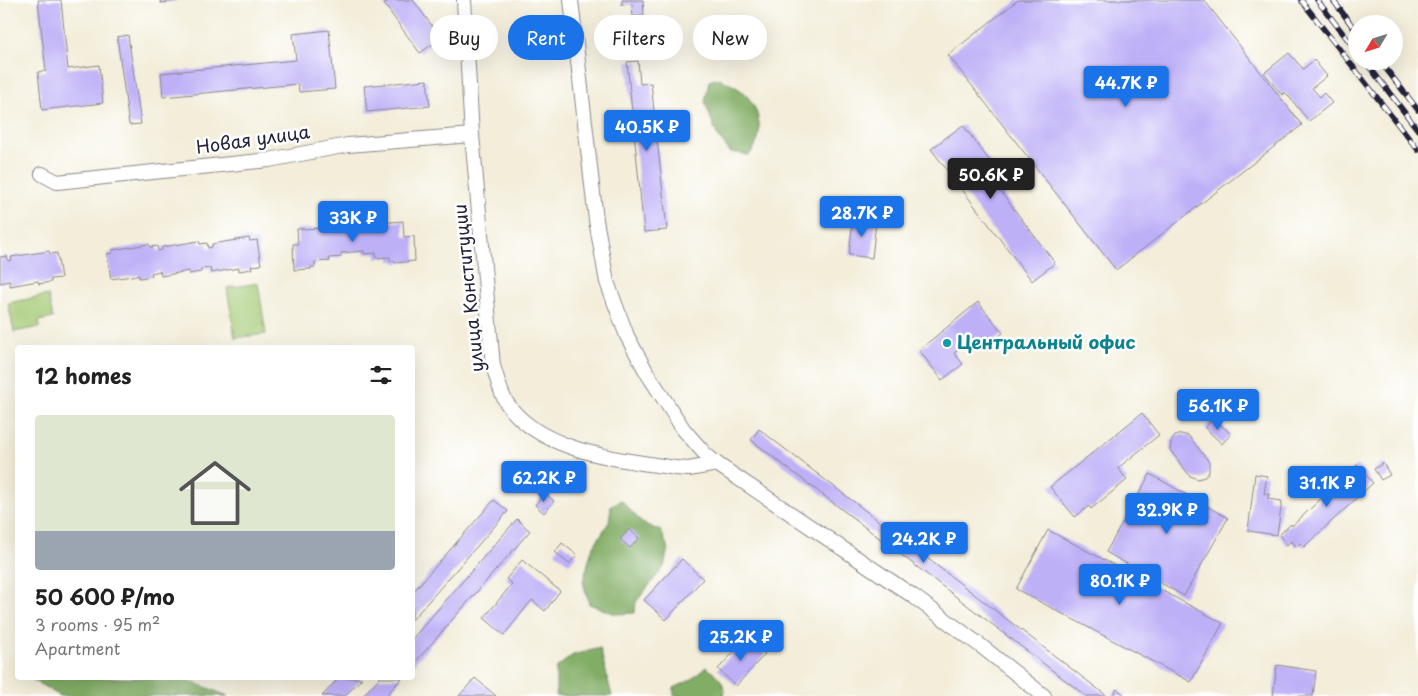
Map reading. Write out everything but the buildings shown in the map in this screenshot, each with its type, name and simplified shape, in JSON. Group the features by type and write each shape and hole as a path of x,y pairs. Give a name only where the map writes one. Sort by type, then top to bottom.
{"street":[{"name":"улица Конституции","path":"464,0 472,135 493,366 505,401 524,424 554,442 572,448 675,468 689,469 717,464"},
{"path":"571,0 596,220 607,282 626,336 646,374 684,430 706,455 717,464 913,596 981,646 1044,696"},
{"name":"Новая улица","path":"42,174 57,182 269,160 348,145 472,135"}],"green space":[{"path":"719,78 743,92 755,109 758,117 759,133 754,148 749,155 730,152 717,135 705,102 709,81"},
{"path":"258,283 266,334 235,338 227,288"},
{"path":"48,295 53,318 39,321 40,327 14,332 8,303"},
{"path":"621,500 642,523 661,531 668,548 664,567 636,602 635,613 616,614 589,604 583,582 592,549 609,522 611,506"},
{"path":"600,648 612,696 556,696 556,668 573,655"},
{"path":"706,667 722,682 724,696 674,696 674,688 691,680"},
{"path":"33,680 188,680 228,696 60,696"}],"railway":[{"path":"1301,0 1418,150"},
{"path":"1317,0 1348,40"},
{"path":"1333,0 1348,20"},
{"path":"1372,70 1418,130"},
{"path":"1387,70 1418,110"}],"place":[{"name":"Центральный офис","path":"947,343"}]}
